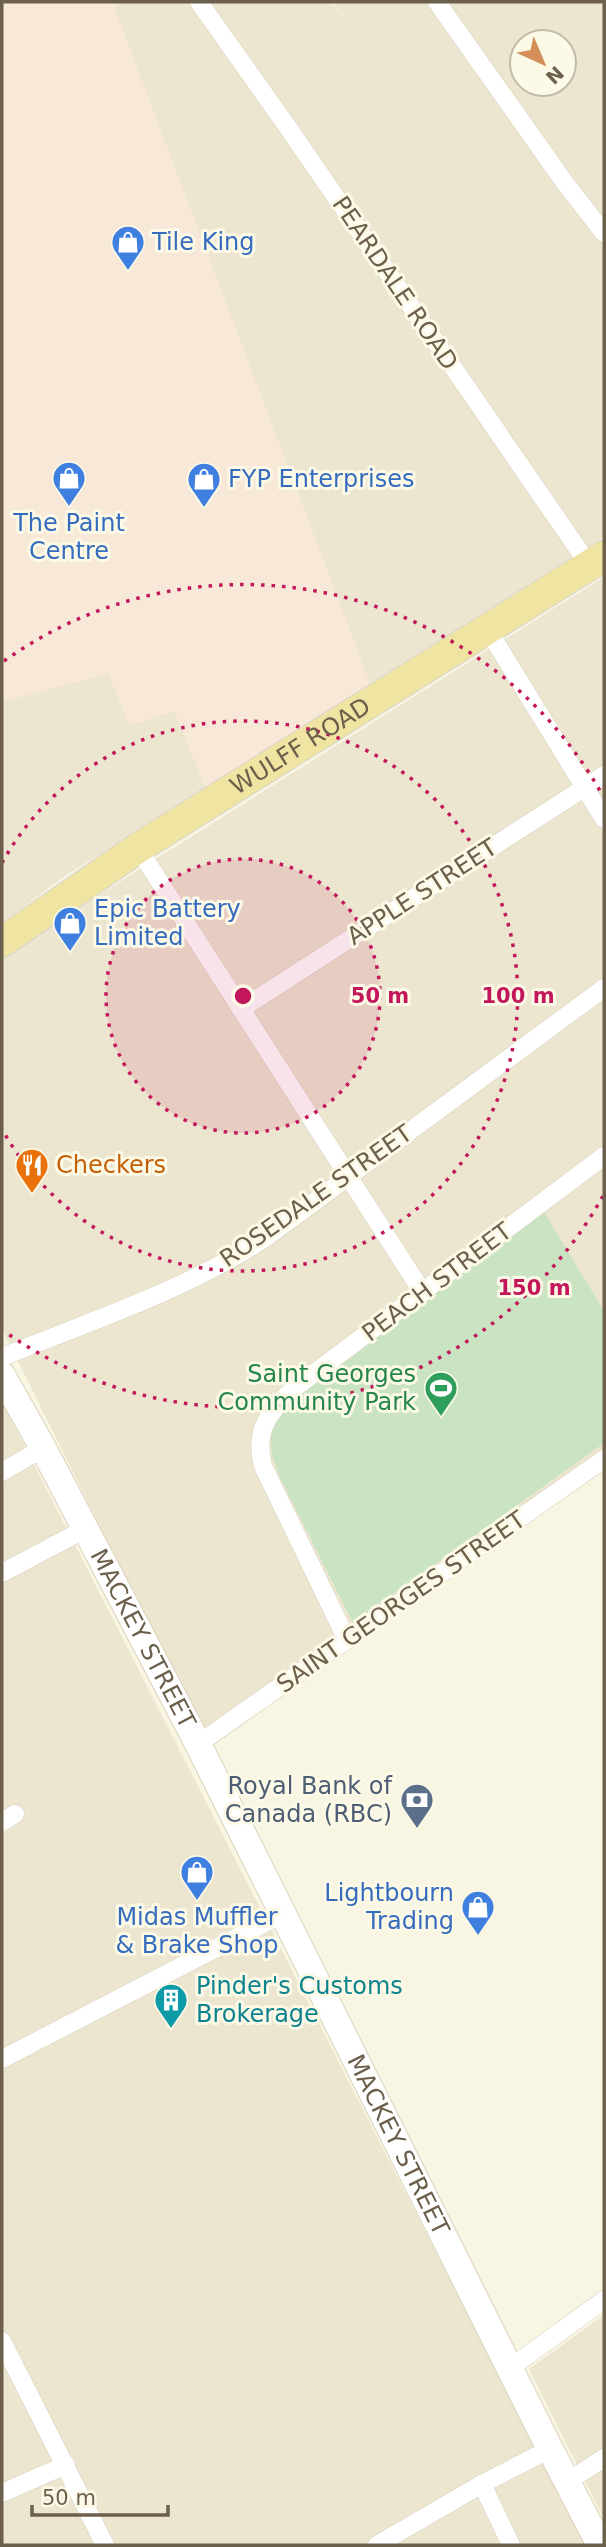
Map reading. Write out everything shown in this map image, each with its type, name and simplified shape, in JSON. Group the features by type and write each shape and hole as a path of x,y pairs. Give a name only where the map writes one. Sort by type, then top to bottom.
{"main road":[{"name":"WULFF ROAD","path":"2,942 138,848 597,561"},
{"name":"MACKEY STREET","path":"2,1375 198,1744 600,2545"}],"street":[{"name":"PEARDALE ROAD","path":"199,2 597,561"},
{"path":"437,2 565,183 604,233"},
{"path":"488,629 604,819"},
{"name":"APPLE STREET","path":"241,1009 604,775"},
{"path":"138,848 423,1293"},
{"name":"ROSEDALE STREET","path":"2,1357 180,1286 232,1260 604,988"},
{"name":"PEACH STREET","path":"347,1640 263,1466 259,1451 260,1436 270,1413 293,1389 604,1156"},
{"path":"2,1472 43,1448"},
{"name":"SAINT GEORGES STREET","path":"198,1744 604,1459"},
{"path":"2,1573 85,1529"},
{"path":"2,2059 284,1913"},
{"path":"510,2368 604,2300"},
{"path":"2,2340 105,2545"},
{"path":"377,2545 482,2484 550,2449"},
{"path":"568,2481 604,2458"},
{"path":"2,2493 66,2465"},
{"path":"482,2484 511,2545"}],"shaded area":[{"path":"2,2 332,2 370,57 333,2 604,2 604,537 62,878 2,923"},
{"path":"2,2 123,2 115,9 370,683 205,787 174,711 130,726 108,674 2,702"},
{"path":"604,577 604,1468 210,1748 2,1329 2,956"},
{"path":"2,1402 585,2545 2,2545"},
{"path":"604,2315 604,2519 529,2369"}],"green space":[{"name":"Saint Georges Community Park","path":"544,1212 604,1311 604,1443 353,1623 279,1475 271,1440 275,1423 298,1396"}],"place":[{"name":"Tile King","path":"128,272"},
{"name":"The Paint Centre","path":"69,508"},
{"name":"FYP Enterprises","path":"204,509"},
{"name":"Epic Battery Limited","path":"70,953"},
{"name":"Checkers","path":"32,1195"},
{"name":"Saint Georges Community Park","path":"441,1418"},
{"name":"Royal Bank of Canada (RBC)","path":"417,1830"},
{"name":"Midas Muffler & Brake Shop","path":"197,1902"},
{"name":"Lightbourn Trading","path":"478,1937"},
{"name":"Pinder's Customs Brokerage","path":"171,2030"}]}
